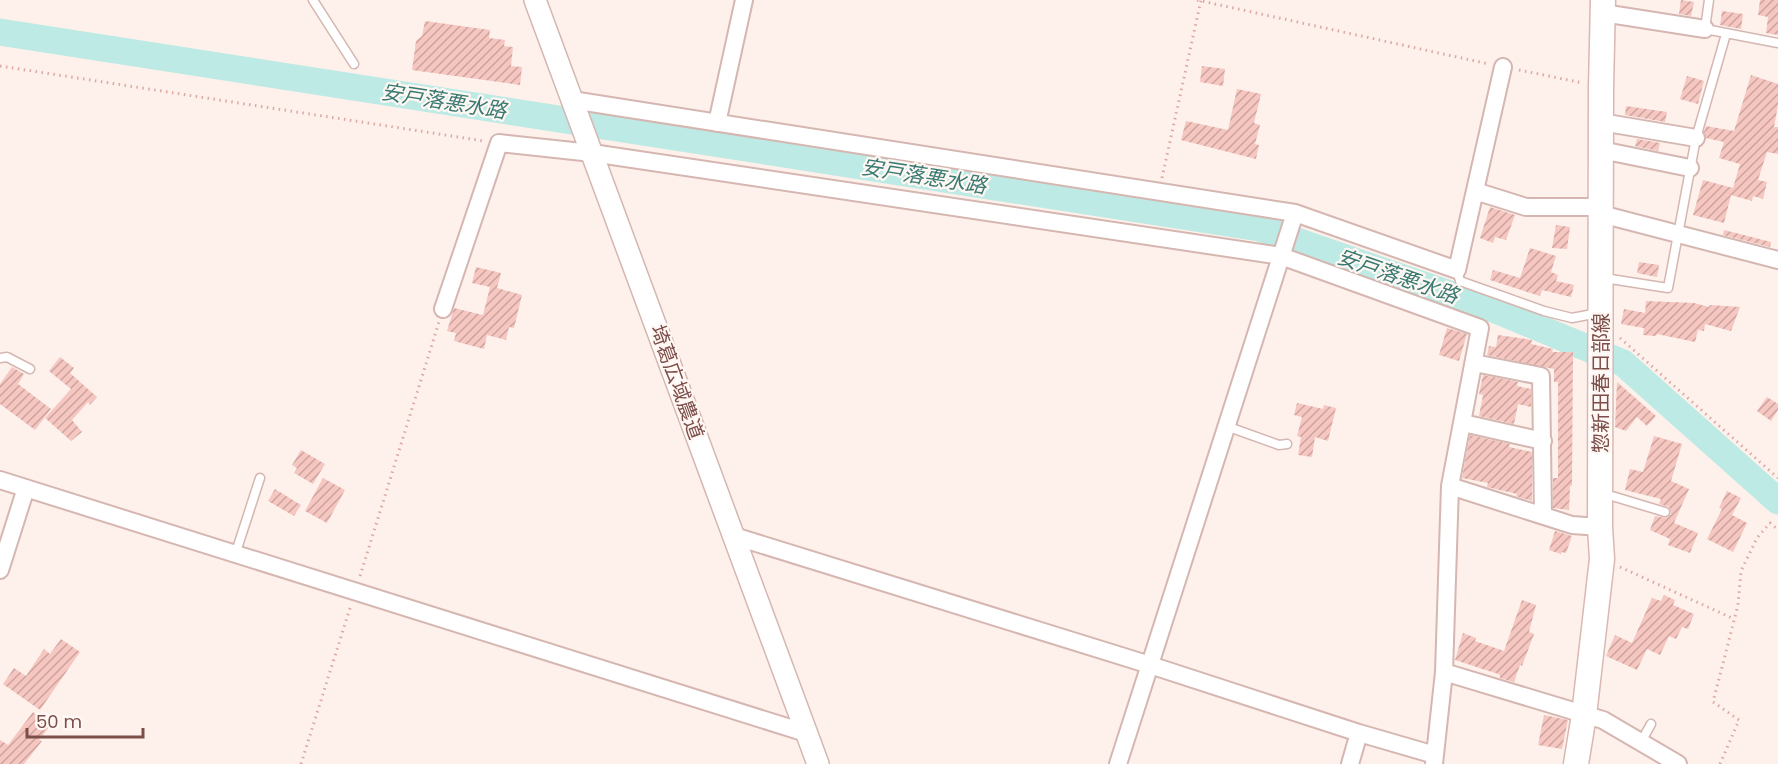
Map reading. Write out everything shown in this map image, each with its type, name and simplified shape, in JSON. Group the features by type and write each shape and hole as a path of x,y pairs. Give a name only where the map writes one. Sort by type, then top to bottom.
{"main road":[{"name":"惣新田春日部線","path":"1577,764 1602,559 1600,527 1603,7"}],"street":[{"name":"埼葛広域農道","path":"535,0 818,764"},
{"path":"717,123 744,0"},
{"path":"1603,7 1705,29"},
{"path":"574,104 717,123 1295,213 1457,270 1503,67"},
{"path":"1601,122 1696,138"},
{"path":"443,309 499,143 590,149 1281,256 1480,328 1450,486 1444,672 1434,762 1359,733 1150,665 734,536"},
{"path":"1601,150 1690,168"},
{"path":"1475,191 1526,207 1601,210 1678,234 1778,260"},
{"path":"1118,764 1295,213"},
{"path":"1474,363 1541,376 1543,515"},
{"path":"1463,423 1543,441"},
{"path":"0,480 806,733"},
{"path":"1450,486 1572,525 1600,527"},
{"path":"0,570 26,488"},
{"path":"1444,672 1603,720 1678,764"},
{"path":"1350,764 1359,733"}],"lane":[{"path":"313,0 354,64"},
{"path":"1709,0 1705,29 1778,43"},
{"path":"1601,278 1668,288 1696,138 1726,34"},
{"path":"1457,270 1460,281 1544,311 1572,318 1601,317"},
{"path":"0,358 8,357 30,369"},
{"path":"1226,426 1280,445 1287,444"},
{"path":"235,555 260,478"},
{"path":"1601,493 1665,512"},
{"path":"1641,742 1651,724"}],"path":[{"path":"1160,191 1200,0 1601,87"},
{"path":"0,66 499,143"},
{"path":"302,764 443,309"},
{"path":"1601,317 1778,478"},
{"path":"1720,764 1739,720 1713,702 1734,619 1741,572 1753,547 1770,523 1778,530"},
{"path":"1602,559 1734,619"}],"building":[{"path":"1681,0 1694,2 1691,16 1679,14"},
{"path":"1760,0 1778,0 1778,35 1766,33 1768,17 1758,15"},
{"path":"1722,11 1743,14 1741,29 1720,25"},
{"path":"425,21 490,30 489,38 505,40 504,46 513,47 511,66 522,67 520,85 412,70 416,41 422,36"},
{"path":"1202,66 1225,69 1223,86 1200,82"},
{"path":"1751,75 1778,84 1778,105 1774,127 1778,127 1778,154 1767,152 1758,180 1767,182 1763,199 1753,196 1752,201 1731,195 1724,223 1693,215 1703,180 1733,188 1740,164 1719,158 1724,142 1706,138 1704,132 1706,126 1734,131"},
{"path":"1687,76 1704,81 1698,104 1680,99"},
{"path":"1237,89 1261,94 1254,123 1260,125 1255,144 1259,145 1256,159 1181,140 1186,121 1228,130"},
{"path":"1626,106 1667,112 1665,122 1625,115"},
{"path":"1637,139 1660,143 1658,151 1635,146"},
{"path":"1490,207 1515,215 1506,240 1495,237 1493,243 1480,238"},
{"path":"1556,225 1570,227 1567,249 1552,248"},
{"path":"1724,230 1771,242 1770,247 1723,235"},
{"path":"1530,248 1556,256 1551,272 1558,275 1556,281 1574,285 1571,297 1542,290 1540,296 1490,280 1493,270 1520,278"},
{"path":"1639,262 1659,265 1657,277 1637,273"},
{"path":"476,267 501,273 497,288 522,295 514,328 509,327 506,340 487,335 484,349 454,341 456,333 447,331 454,308 483,315 490,287 472,283"},
{"path":"1646,301 1694,303 1709,307 1710,305 1740,307 1731,331 1705,324 1704,331 1698,330 1695,342 1657,334 1656,336 1643,335 1644,328 1621,324 1624,309 1645,313"},
{"path":"1447,328 1467,334 1459,361 1439,355"},
{"path":"1498,335 1532,340 1531,344 1553,349 1552,352 1573,352 1572,486 1570,486 1569,510 1553,508 1553,478 1558,478 1558,382 1554,382 1554,369 1487,355 1489,346 1496,347"},
{"path":"60,357 74,368 70,373 97,397 90,405 88,402 72,420 82,432 71,441 45,418 71,389 49,371"},
{"path":"12,367 24,374 18,384 51,409 35,430 0,404 0,384"},
{"path":"1483,375 1518,382 1517,386 1531,389 1531,407 1518,404 1514,424 1479,416 1483,395 1479,394"},
{"path":"1617,382 1656,416 1647,426 1637,417 1626,431 1615,427"},
{"path":"1767,397 1778,404 1778,410 1771,421 1757,411"},
{"path":"1297,403 1323,409 1324,405 1336,408 1328,441 1315,437 1312,457 1298,455 1301,437 1297,436 1302,417 1294,415"},
{"path":"1470,435 1510,444 1509,447 1532,452 1532,501 1516,496 1517,494 1487,487 1488,483 1462,478"},
{"path":"1654,436 1682,444 1671,481 1689,489 1674,523 1698,533 1690,553 1668,545 1670,539 1650,530 1655,516 1666,518 1671,514 1669,507 1659,504 1661,499 1625,490 1630,469 1643,472"},
{"path":"301,450 325,464 313,484 294,473 297,468 292,465"},
{"path":"323,478 345,490 327,523 305,511"},
{"path":"275,489 301,505 294,516 268,501"},
{"path":"1727,491 1741,498 1732,515 1747,523 1733,552 1707,539 1722,509 1719,508"},
{"path":"1555,531 1572,536 1566,553 1561,552 1561,554 1549,550"},
{"path":"1664,595 1675,600 1673,605 1694,614 1688,629 1682,627 1676,639 1669,636 1660,655 1647,649 1637,670 1606,656 1615,635 1632,643 1652,598 1661,601"},
{"path":"1522,600 1536,605 1529,632 1534,634 1514,682 1500,678 1498,674 1455,660 1463,633 1476,638 1475,641 1504,651"},
{"path":"61,639 80,652 40,710 3,684 14,668 26,676 44,649 50,654"},
{"path":"33,712 50,726 39,740 42,741 24,764 0,764 0,740 8,745"},
{"path":"1544,715 1568,720 1562,749 1538,745"}],"waterway":[{"name":"安戸落悪水路","path":"0,32 1259,228 1496,310 1623,363 1778,501"}]}
